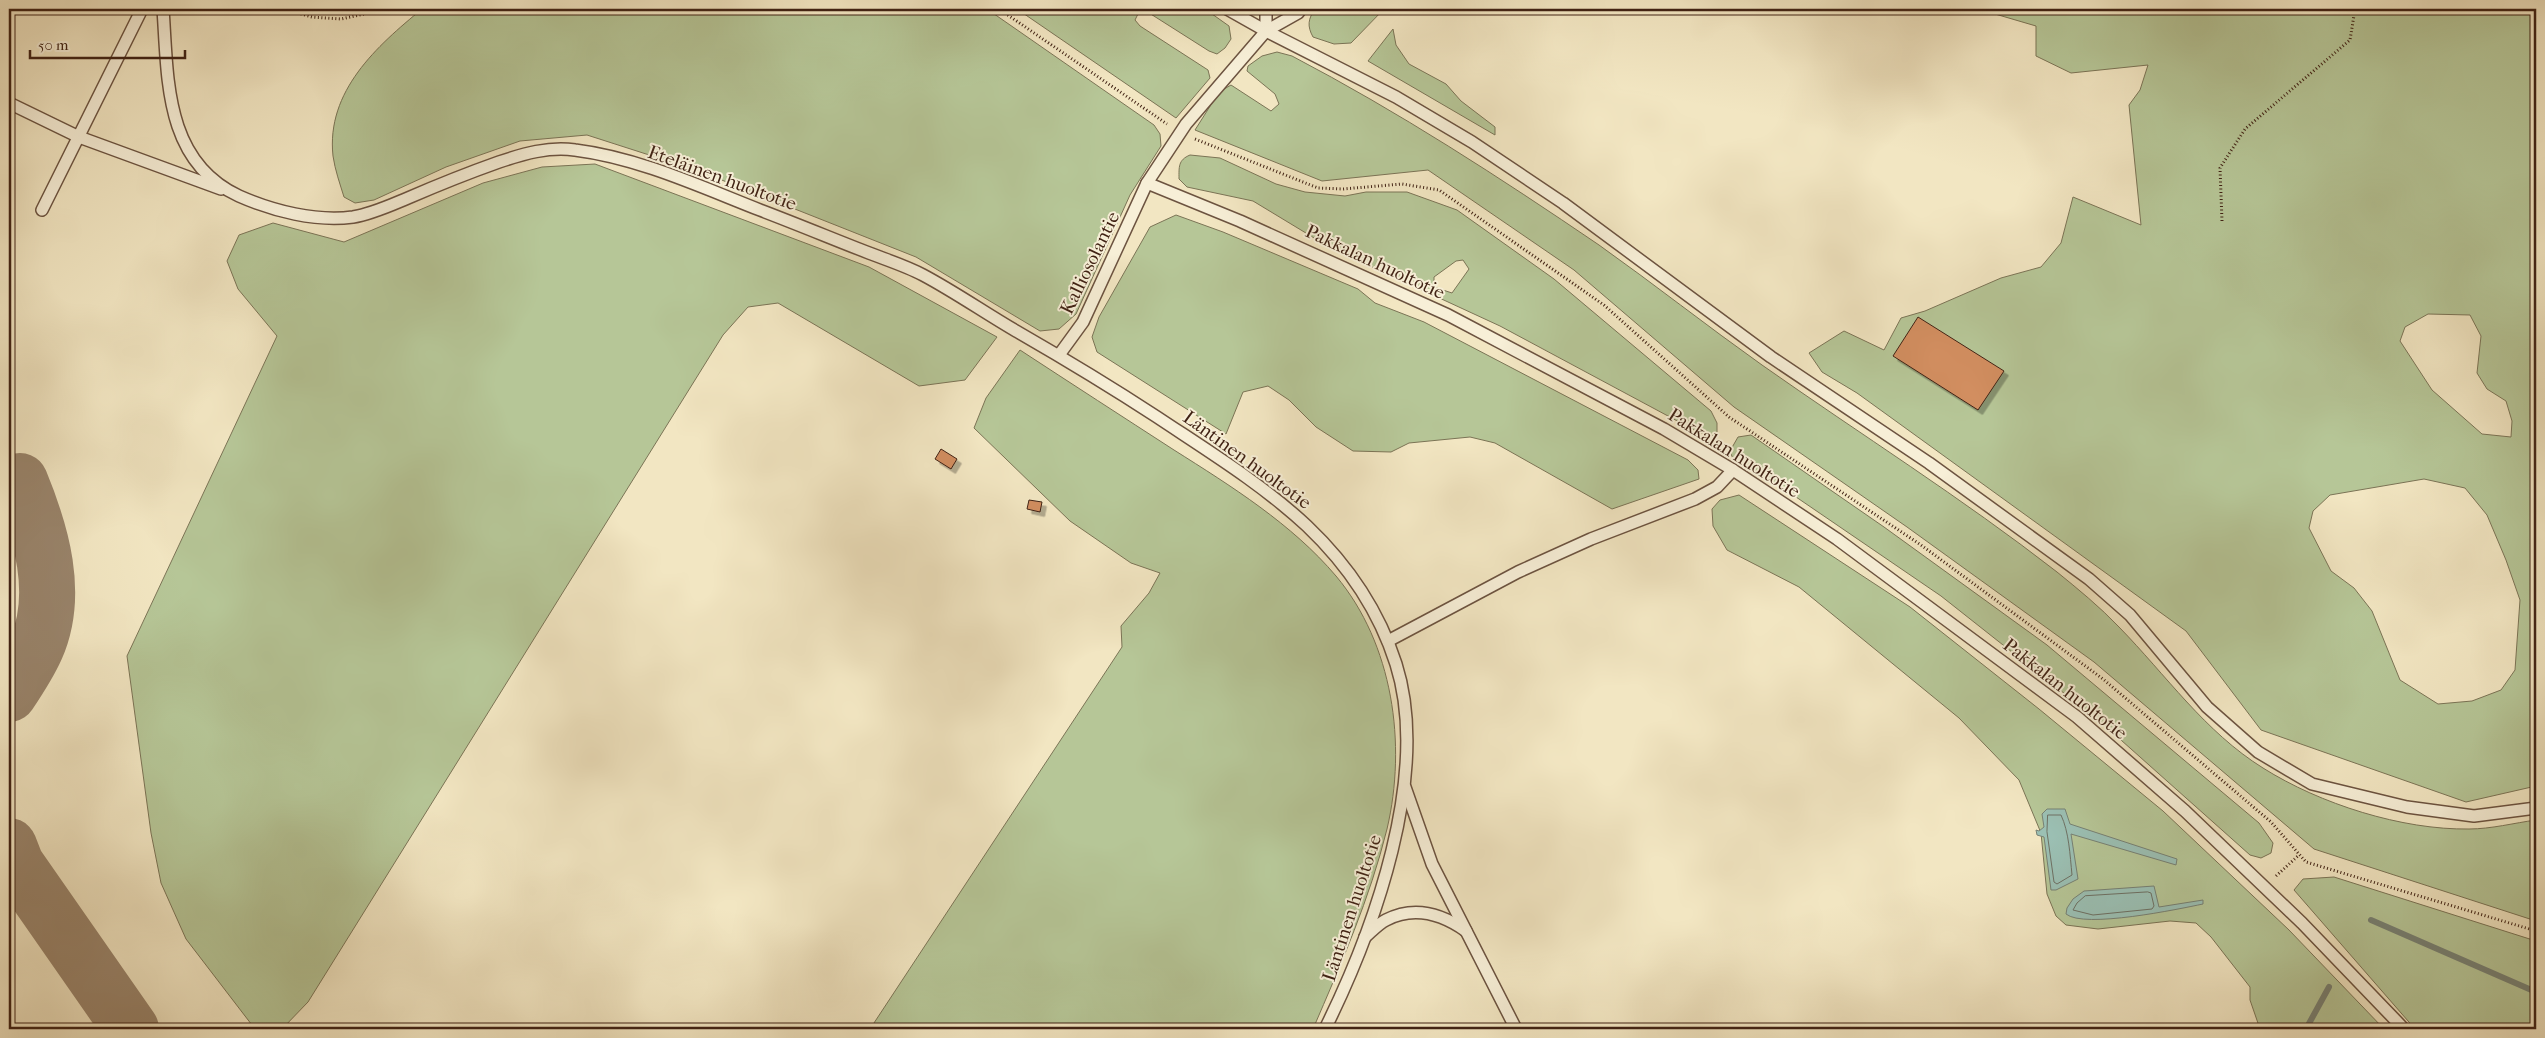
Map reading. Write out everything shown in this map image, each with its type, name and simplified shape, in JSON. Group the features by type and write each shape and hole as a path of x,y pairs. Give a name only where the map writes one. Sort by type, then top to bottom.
{"lane":[{"path":"42,210 142,9"},
{"path":"163,9 170,97 181,138 196,163 216,182 237,195"},
{"path":"1228,9 1266,31 1396,97 1472,142 1563,203 1771,357 1929,463 2089,580 2130,615 2207,707 2258,752 2312,784 2407,807 2474,816 2536,808"},
{"path":"1266,9 1266,31"},
{"path":"1147,183 1180,133 1266,31 1298,13 1301,9"},
{"path":"9,103 78,137 237,195"},
{"name":"Eteläinen huoltotie","path":"237,195 280,210 326,218 355,217 380,210 518,155 546,150 570,149 606,155 686,180 920,274 1059,355"},
{"name":"Kalliosolantie","path":"1059,355 1083,322 1147,183"},
{"name":"Pakkalan huoltotie","path":"1147,183 1257,228 1448,315 1664,429 1733,470 1837,539 2077,717 2185,811 2309,930 2404,1029"},
{"name":"Läntinen huoltotie","path":"1059,355 1206,449 1268,493 1308,527 1353,579 1378,618 1388,641 1403,689 1407,722 1405,785 1390,858 1365,937 1325,1029"},
{"path":"1388,641 1518,572 1591,539 1695,499 1717,487 1733,470"},
{"path":"1405,785 1432,864 1516,1029"},
{"path":"1365,937 1386,920 1408,913 1430,914 1448,918 1468,932"}],"path":[{"path":"284,9 312,17 341,19 388,9"},
{"path":"999,9 1180,133 1318,188 1343,190 1402,184 1439,190 1604,305 1728,417 1921,544 2103,678 2271,822 2306,862 2536,930"},
{"path":"2222,221 2220,168 2245,129 2350,40 2355,9"},
{"path":"2264,887 2300,855"}],"green space":[{"path":"422,9 987,9 1154,125 1160,134 1161,146 1130,195 1076,314 1059,329 1040,331 916,257 699,171 587,135 520,141 446,167 374,200 355,203 344,197 333,156 333,133 338,111 346,91 372,55 388,38"},
{"path":"1017,9 1205,9 1229,26 1231,39 1225,48 1217,54 1209,51 1146,11 1138,14 1135,20 1140,26 1208,70 1210,78 1176,118"},
{"path":"1315,9 1384,9 1351,43 1334,44 1313,37 1309,23"},
{"path":"1978,9 2536,9 2536,786 2466,802 2261,730 2186,631 1857,393 1822,372 1809,353 1844,331 1884,350 1901,318 1925,311 2001,278 2041,267 2061,243 2073,197 2141,225 2129,105 2140,90 2148,65 2071,73 2036,56 2036,26","holes":["2428,314 2470,315 2481,336 2477,373 2487,389 2506,401 2512,421 2511,437 2482,434 2432,390 2400,341 2405,327","2424,479 2465,488 2487,515 2520,600 2515,670 2501,690 2472,701 2438,704 2400,680 2372,611 2354,588 2331,571 2309,528 2313,511 2330,495"]},
{"path":"1393,29 1396,45 1409,64 1446,84 1461,101 1495,127 1495,135 1368,61"},
{"path":"1277,52 1292,56 1332,77 1410,122 1524,195 1599,245 1762,365 1985,518 2057,572 2097,605 2204,720 2242,754 2263,768 2310,793 2389,820 2443,828 2477,829 2536,820 2536,921 2314,849 2094,662 1907,527 1734,407 1574,270 1428,170 1322,181 1195,130 1219,92 1231,85 1271,111 1279,104 1275,94 1247,71 1248,66 1262,56"},
{"path":"1190,155 1220,158 1276,184 1305,192 1345,196 1366,192 1407,192 1457,210 1554,279 1711,411 1717,423 1717,435 1710,436 1696,431 1500,326 1329,247 1253,201 1187,187 1179,179 1179,171 1183,159","holes":["1463,260 1469,269 1452,293 1434,287 1434,277 1456,261"]},
{"path":"595,164 869,267 997,337 965,380 919,386 778,303 748,307 723,335 308,1002 282,1029 255,1029 186,939 161,883 151,833 127,656 277,336 238,289 227,261 239,235 273,223 344,242 483,183 542,167"},
{"path":"1176,215 1223,232 1358,289 1375,303 1424,322 1688,460 1698,470 1699,479 1612,509 1495,443 1470,437 1409,443 1391,452 1353,451 1316,427 1289,400 1268,386 1243,392 1226,434 1097,352 1092,337 1099,317 1150,227"},
{"path":"1020,350 1260,507 1300,539 1336,576 1355,603 1371,632 1390,696 1395,730 1393,797 1387,829 1372,880 1354,930 1313,1029 870,1029 1122,647 1121,626 1149,593 1160,573 1131,563 1070,521 974,428 986,398"},
{"path":"1751,435 1884,527 2047,645 2259,823 2273,843 2271,853 2261,858 2250,855 2103,724 1941,596 1777,484 1733,459 1730,451 1738,437"},
{"path":"1739,495 1910,607 2039,709 2163,811 2289,930 2384,1029 2260,1029 2250,1000 2250,987 2211,937 2196,923 2170,921 2098,929 2066,925 2056,916 2047,894 2041,833 2019,780 1959,718 1799,587 1727,550 1713,526 1712,509 1720,500"},
{"path":"2334,877 2536,941 2536,1029 2415,1029 2294,890 2303,879"}],"water":[{"path":"2047,809 2065,809 2070,824 2177,859 2176,865 2071,834 2078,879 2056,890 2051,890 2044,837 2037,835 2036,830 2039,831 2044,827 2042,814"},
{"path":"2154,886 2159,907 2203,900 2203,904 2111,919 2076,918 2066,914 2067,908 2073,899 2084,891"}],"building":[{"path":"1918,317 2004,371 1978,410 1893,356"},
{"path":"941,449 957,459 951,469 935,459"},
{"path":"1029,500 1042,502 1040,512 1027,509"}],"waterway":[{"path":"2371,920 2536,992"},
{"path":"2306,1029 2329,987"}],"taxiway":[{"path":"9,694 36,648 47,606 45,563 41,542 20,481"},
{"path":"9,846 16,864 131,1029"}]}
